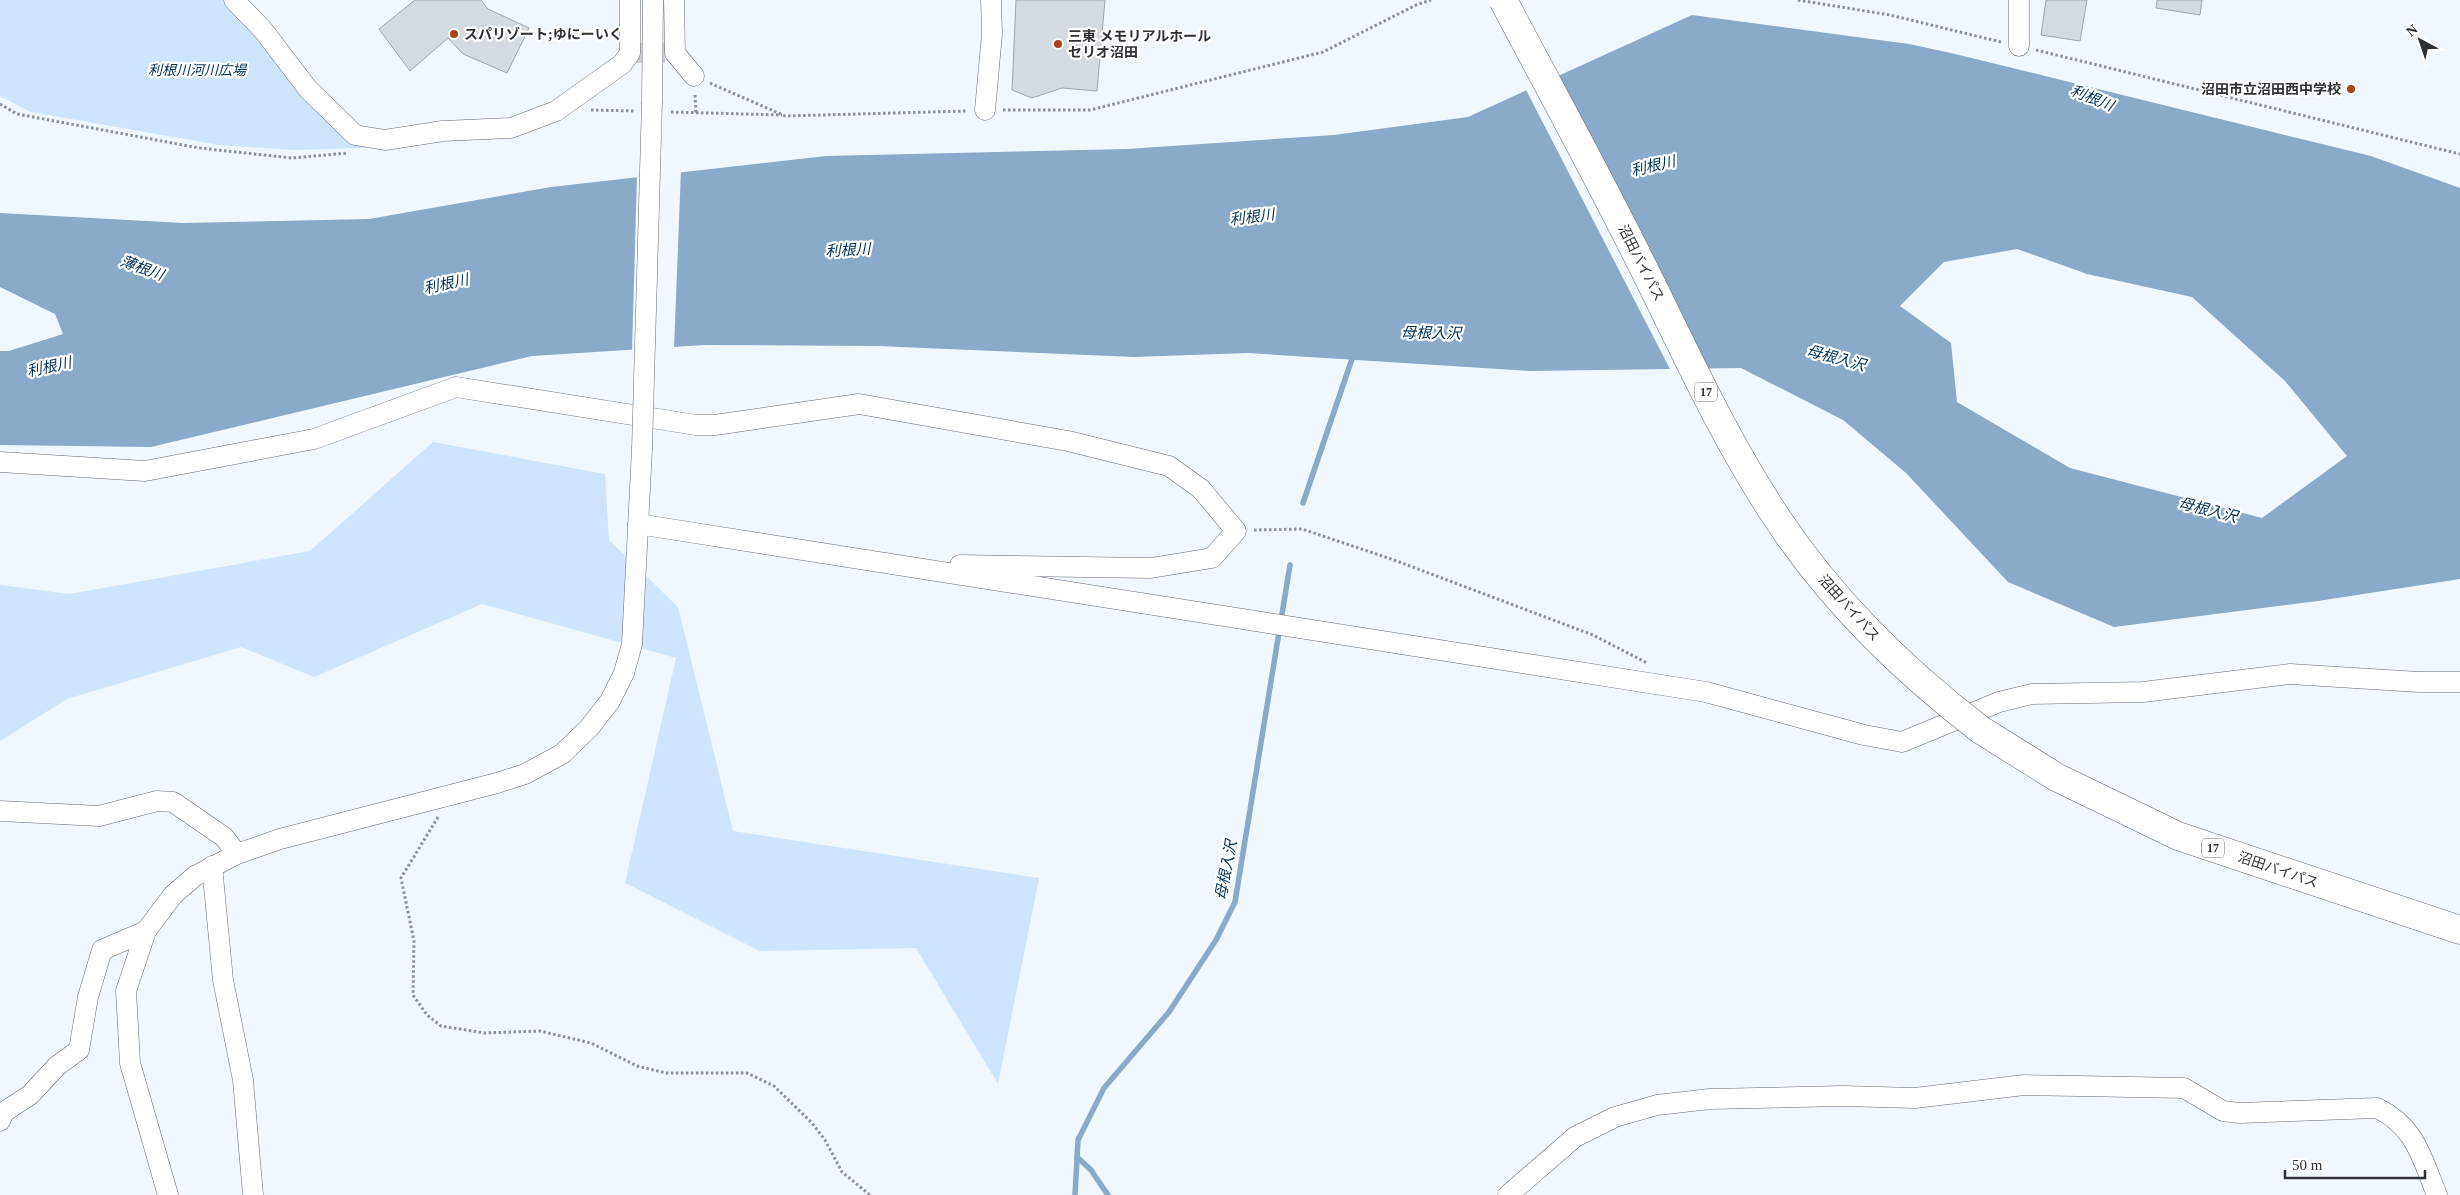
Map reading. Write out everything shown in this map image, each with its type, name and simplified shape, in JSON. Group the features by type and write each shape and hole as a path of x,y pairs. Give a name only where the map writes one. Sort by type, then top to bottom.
{"highway":[{"name":"沼田バイパス","path":"1503,0 1611,205 1725,430 1778,520 1820,575 1866,628 1933,693 1981,730 2056,777 2178,836 2460,930"}],"street":[{"path":"234,0 263,30 308,89 355,135 385,140 443,131 511,128 556,111 622,64 630,53 630,0"},
{"path":"168,1195 130,1062 126,992 146,931 173,895 195,876 236,854 280,839 452,795 525,774 562,754 589,728 610,701 624,673 632,644 642,449 653,0"},
{"path":"674,0 670,53 694,76"},
{"path":"985,110 992,34 991,0"},
{"path":"2019,0 2019,46"},
{"path":"0,462 145,472 314,439 456,387 705,425 859,404 1068,441 1169,466 1201,490 1236,531 1212,558 1151,568 900,565"},
{"path":"638,524 1706,692 1864,735 1902,742 1999,702 2032,694 2143,692 2290,674 2419,682 2460,682"},
{"path":"0,811 99,816 156,801 173,802 224,837 236,854"},
{"path":"212,866 223,980 243,1080 253,1195"},
{"path":"0,1121 4,1112 30,1095 57,1066 79,1050 88,997 102,950 146,931"},
{"path":"1508,1195 1575,1137 1616,1117 1657,1105 1710,1099 1915,1098 2024,1086 2184,1088 2223,1111 2239,1113 2377,1108 2393,1115 2405,1127 2416,1144 2437,1195"}],"path":[{"path":"694,76 785,116 985,110 1090,110 1324,52 1408,9 1430,0"},
{"path":"1798,0 1890,14 2460,154"},
{"path":"1236,531 1302,529 1394,560 1584,631 1654,666"},
{"path":"452,795 401,878 414,941 413,995 428,1015 440,1026 485,1033 540,1030 590,1043 637,1066 666,1073 747,1073 774,1086 812,1123 825,1140 842,1172 870,1195"}],"green space":[{"name":"利根川河川広場","path":"0,0 227,0 304,91 366,148 294,150 219,145 31,112 0,96"},
{"path":"433,442 605,474 609,540 678,607 733,831 1039,878 998,1084 916,948 760,951 625,883 676,658 482,604 314,677 241,647 67,699 0,741 0,585 69,594 310,551"}],"water":[{"path":"1692,15 1909,44 1951,53 2371,156 2460,188 2460,579 2318,601 2114,627 2008,582 1906,473 1843,420 1741,368 1529,371 1248,353 1134,357 877,346 705,345 532,356 151,447 0,445 0,351 9,351 63,334 55,314 0,287 0,213 183,223 369,219 551,187 826,156 1127,149 1334,135 1468,117","holes":["2017,249 2087,274 2192,297 2285,381 2347,456 2262,518 2070,468 1957,402 1951,343 1900,306 1944,262"]}],"pier":[{"path":"1556,74 1708,371 1671,371 1525,88"},
{"path":"681,170 674,349 632,352 637,175"}],"building":[{"name":"スパリゾート;ゆにーいく","path":"415,0 481,0 488,9 529,28 507,73 463,54 448,38 410,71 379,29"},
{"name":"三東 メモリアルホール セリオ沼田","path":"1016,0 1105,0 1097,91 1062,88 1032,98 1012,90"},
{"path":"2046,0 2087,0 2080,41 2041,35"},
{"path":"2157,0 2202,0 2200,15 2156,8"}],"waterway":[{"name":"母根入沢","path":"1303,503 1354,353"},
{"name":"母根入沢","path":"1075,1195 1078,1140 1104,1088 1169,1012 1216,940 1235,902 1290,565"},
{"path":"1077,1157 1091,1170 1108,1195"}],"tunnel":[{"path":"631,53 665,53"}],"place":[{"name":"スパリゾート;ゆにーいく","path":"454,34"},
{"name":"三東 メモリアルホール セリオ沼田","path":"1058,44"},
{"name":"沼田市立沼田西中学校","path":"2351,89"}],"water label":[{"name":"利根川","path":"2092,98"},
{"name":"利根川","path":"1653,166"},
{"name":"利根川","path":"1252,217"},
{"name":"利根川","path":"848,250"},
{"name":"薄根川","path":"142,268"},
{"name":"利根川","path":"446,284"},
{"name":"利根川","path":"49,367"}]}
